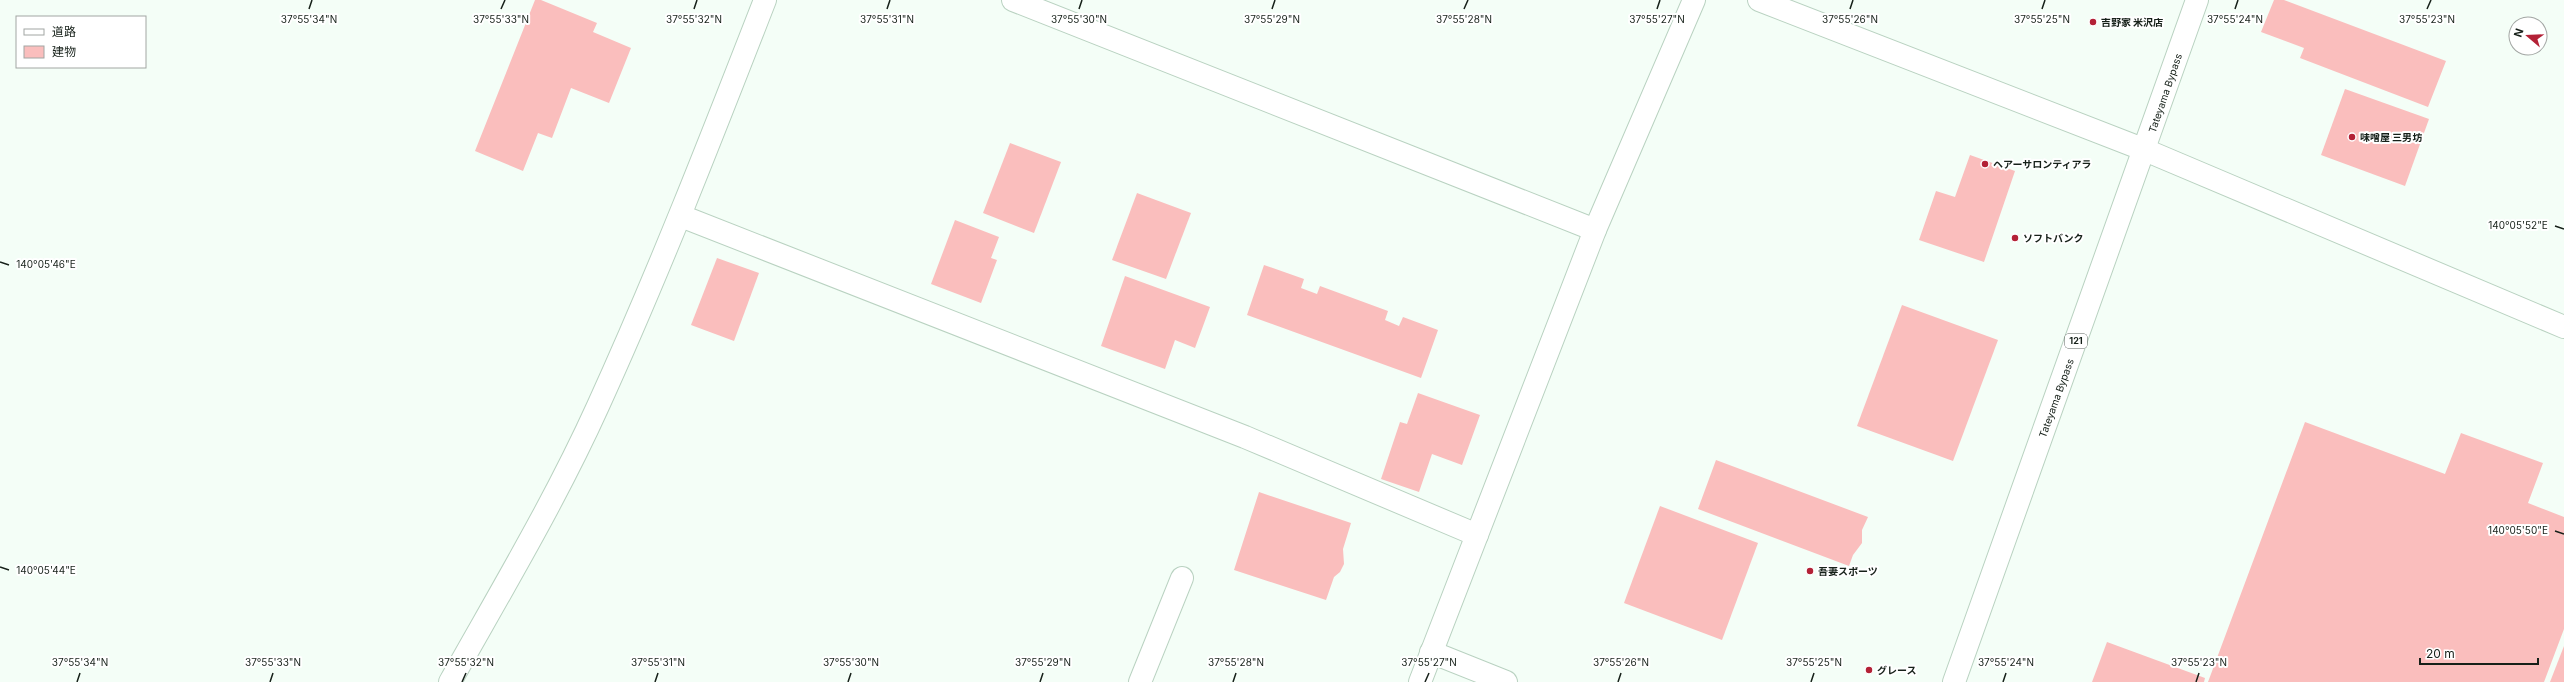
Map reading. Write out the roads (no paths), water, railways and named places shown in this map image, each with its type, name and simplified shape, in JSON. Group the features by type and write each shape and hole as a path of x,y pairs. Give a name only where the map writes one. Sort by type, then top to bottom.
{"main road":[{"path":"450,682 534,535 598,407 681,216 765,0"},
{"path":"1013,0 1595,230"},
{"path":"1420,682 1595,230 1694,0"},
{"path":"1759,0 2145,150 2564,327"},
{"name":"Tateyama Bypass","path":"1954,682 2145,150 2197,0"},
{"path":"681,216 1245,437 1477,534"},
{"path":"1140,682 1182,578"},
{"path":"1431,652 1506,682"}],"place":[{"name":"吉野家 米沢店","path":"2093,22"},
{"name":"味噌屋 三男坊","path":"2352,137"},
{"name":"ヘアーサロンティアラ","path":"1985,164"},
{"name":"ソフトバンク","path":"2015,238"},
{"name":"吾妻スポーツ","path":"1810,571"},
{"name":"グレース","path":"1869,670"}]}
